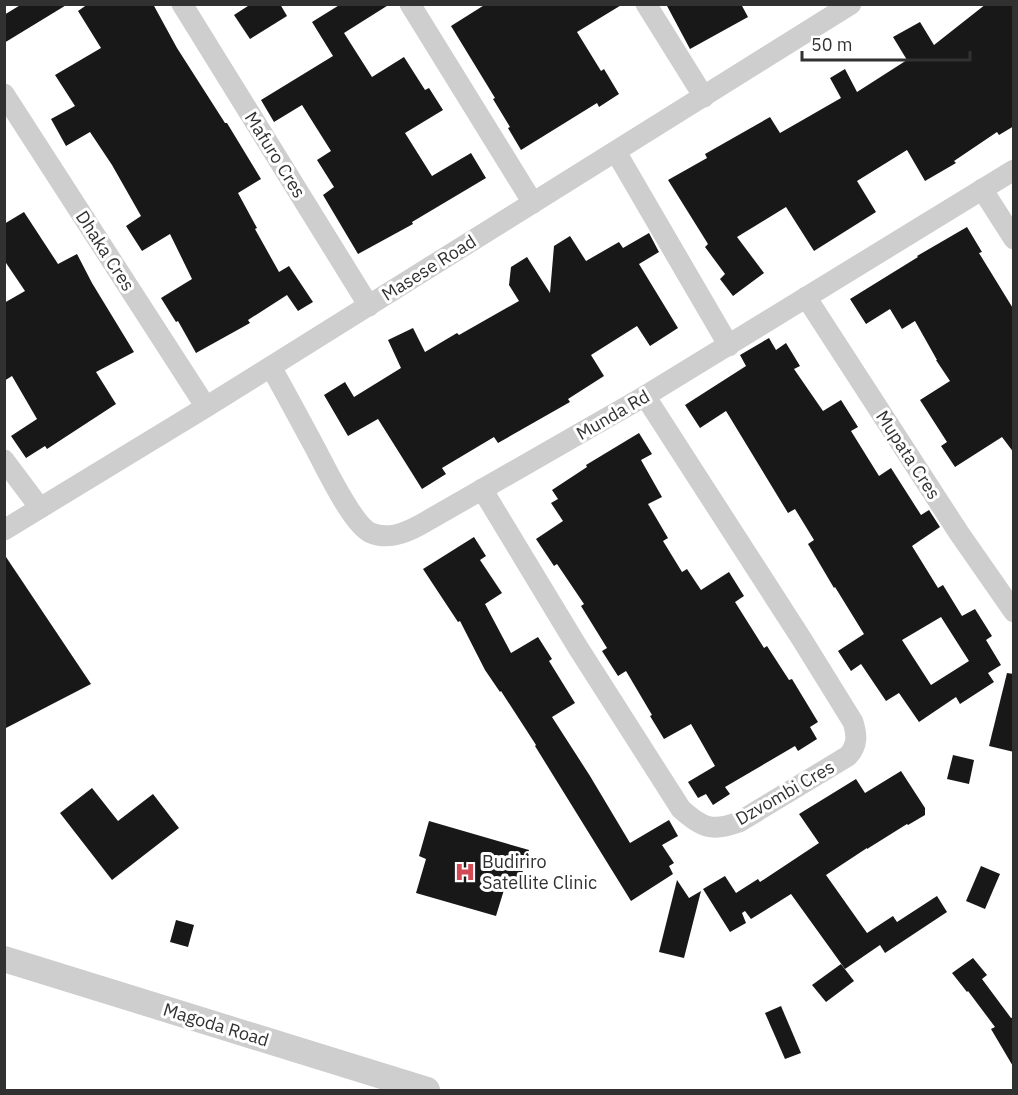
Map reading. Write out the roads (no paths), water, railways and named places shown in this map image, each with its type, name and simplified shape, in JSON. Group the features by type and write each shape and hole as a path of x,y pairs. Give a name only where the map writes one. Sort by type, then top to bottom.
{"street":[{"name":"Mafuro Cres","path":"182,4 369,306"},
{"path":"410,4 533,203"},
{"path":"646,4 705,96"},
{"name":"Masese Road","path":"4,530 369,306 852,4"},
{"name":"Dhaka Cres","path":"4,94 206,407"},
{"path":"616,152 729,346"},
{"name":"Munda Rd","path":"271,366 343,500 361,525 369,532 379,535 390,536 404,533 645,396 1014,170"},
{"path":"982,189 1014,239"},
{"name":"Mupata Cres","path":"806,297 959,533 1014,612"},
{"name":"Dzvombi Cres","path":"482,489 576,646 681,809 707,827 723,828 739,822 848,756 854,749 856,732 853,722 801,638 645,396"},
{"path":"4,460 40,508"},
{"name":"Magoda Road","path":"4,959 427,1090"}],"place":[{"name":"Budiriro Satellite Clinic","path":"465,872"}]}
